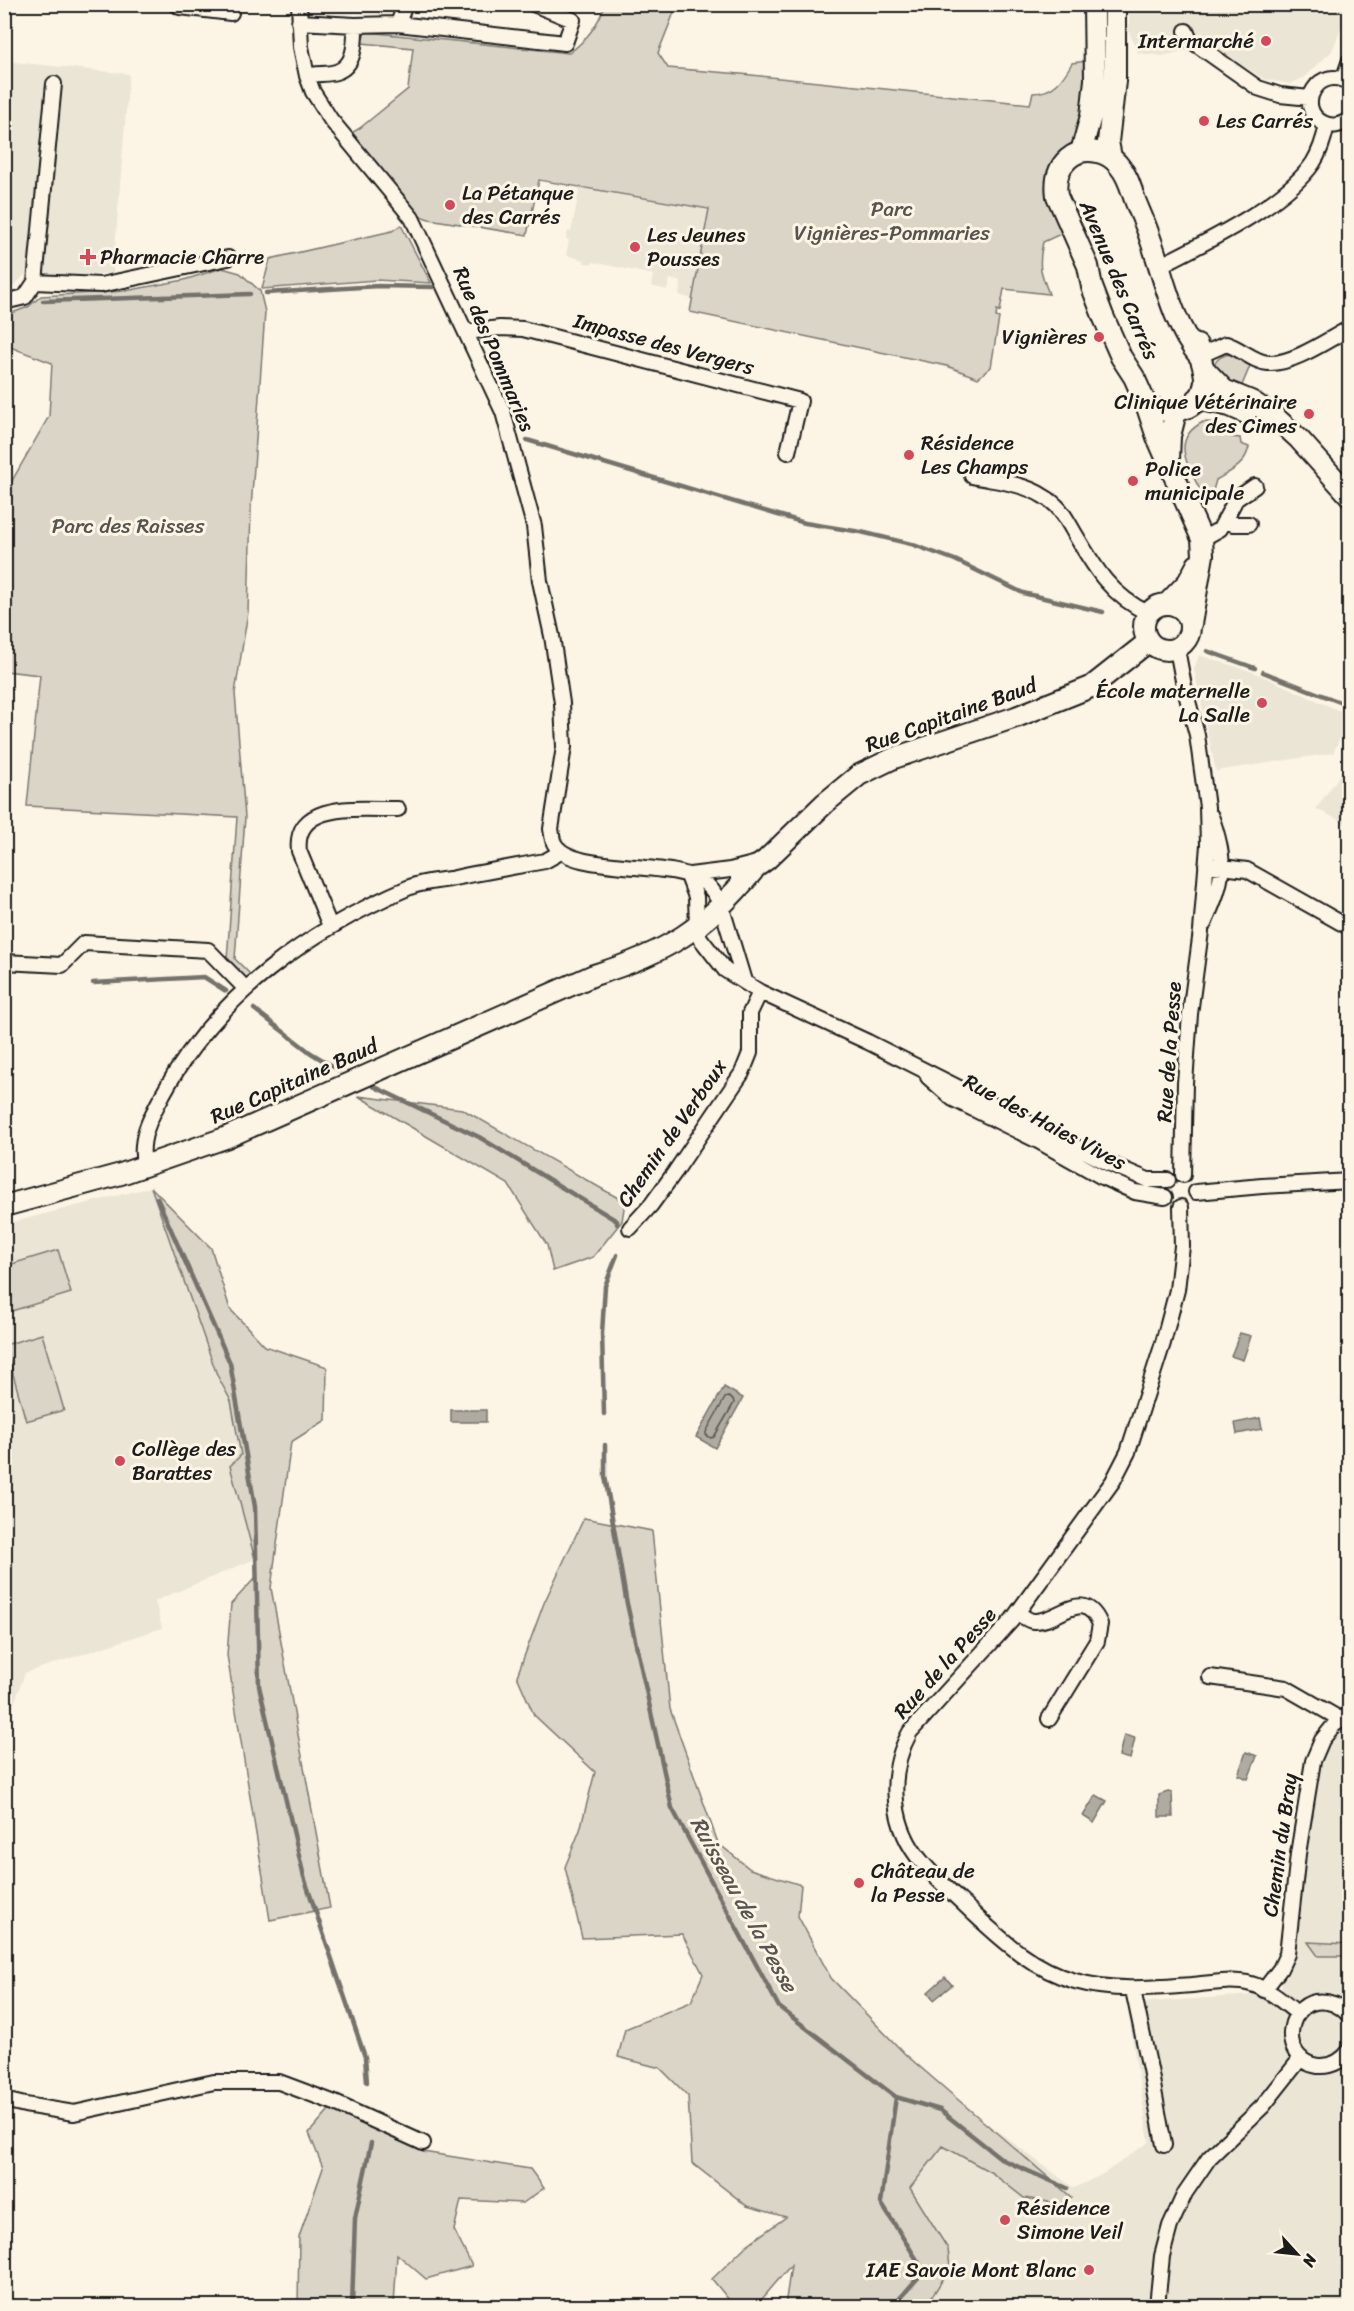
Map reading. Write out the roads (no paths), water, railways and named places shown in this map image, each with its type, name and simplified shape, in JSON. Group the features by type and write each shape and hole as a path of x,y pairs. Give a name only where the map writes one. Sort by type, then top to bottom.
{"main road":[{"path":"1094,4 1095,80 1091,116 1082,152 1098,151 1111,157"},
{"path":"1111,157 1108,142 1115,81 1115,4"},
{"name":"Avenue des Carrés","path":"1082,152 1069,158 1058,172 1057,196 1088,266 1092,287 1108,326 1146,404"},
{"name":"Avenue des Carrés","path":"1111,157 1121,167 1127,179 1188,342 1202,363"},
{"name":"Avenue des Carrés","path":"1151,240 1165,263 1195,337 1205,381 1197,399"},
{"path":"1202,363 1224,390 1251,401 1274,416 1299,439 1350,496"},
{"path":"1146,404 1161,412 1176,412 1186,408 1197,399 1230,406 1268,423 1325,484 1350,503"},
{"path":"1146,404 1202,547 1190,635 1185,643 1177,649 1167,651 1157,649 1144,633 1143,622 1148,613 1157,605 1168,603 1179,607 1187,614 1191,624"},
{"path":"1168,463 1170,436 1176,412"},
{"path":"1168,603 1188,582 1202,547"},
{"name":"Rue Capitaine Baud","path":"4,1206 145,1167 236,1133 594,975 636,962 672,945 719,901 735,892 758,866 825,803 859,775 894,758 1016,717 1091,687 1149,642"}],"street":[{"path":"176,4 180,7 231,13"},
{"name":"Rue des Pommaries","path":"299,4 301,47 313,92 331,120 412,218 502,412 534,526 540,581 552,636 562,703 564,747 551,829 554,842 561,852"},
{"path":"398,24 405,4"},
{"path":"299,22 355,25 398,24 565,44 573,20 533,4"},
{"path":"307,76 316,73 338,72 347,64 354,49 355,25"},
{"path":"1186,31 1190,40 1258,88 1310,98"},
{"path":"1350,60 1346,82 1328,78 1312,91 1310,98 1311,111 1314,116 1327,125 1339,125 1350,119"},
{"path":"4,302 25,297 34,282 54,84"},
{"path":"1165,263 1240,223 1283,193 1313,163 1319,152 1327,125"},
{"path":"34,282 101,285 228,258"},
{"name":"Impasse des Vergers","path":"466,332 500,328 523,329 800,401 789,452"},
{"path":"1202,363 1226,344 1240,348 1267,363 1280,362 1298,356 1350,328"},
{"path":"972,476 1022,487 1041,494 1055,504 1064,513 1074,533 1112,590 1132,605 1148,613"},
{"path":"1202,547 1226,519 1236,499 1255,486"},
{"path":"1226,519 1233,524 1250,524"},
{"name":"Rue de la Pesse","path":"1177,649 1182,679 1197,735 1207,807 1206,865 1201,931 1190,1014 1185,1083 1183,1175"},
{"name":"Rue de la Pesse","path":"1201,931 1218,893 1223,867 1221,848 1207,807"},
{"path":"330,926 299,851 299,839 304,826 314,816 334,811 398,809"},
{"path":"145,1167 142,1152 145,1134 168,1085 190,1050 249,985 330,926 413,886 545,861 561,852 587,861 688,876 704,882 719,901 744,981"},
{"path":"1206,865 1247,870 1350,928"},
{"path":"688,876 758,866"},
{"path":"688,876 696,897 697,921"},
{"name":"Rue des Haies Vives","path":"697,921 700,938 725,970 760,992 915,1065 1108,1163 1148,1180 1168,1180"},
{"path":"4,962 62,965 84,943 208,950 249,985"},
{"name":"Chemin de Verboux","path":"630,1228 651,1205 675,1172 742,1073 750,1053 750,1013 760,992"},
{"name":"Rue des Haies Vives","path":"915,1065 952,1099 1038,1141 1117,1184 1135,1192 1165,1197"},
{"path":"1183,1175 1194,1183 1196,1192 1191,1202 1181,1207 1173,1205 1165,1197 1165,1185 1172,1177 1183,1175"},
{"path":"1196,1192 1350,1181"},
{"name":"Rue de la Pesse","path":"1181,1207 1182,1246 1177,1290 1149,1392 1128,1452 1113,1481 1017,1613 979,1658 918,1723 905,1741 897,1765 895,1796 907,1841 927,1868 1020,1954 1044,1969 1076,1981 1132,1990 1233,1983 1253,1985 1297,2013"},
{"path":"1017,1613 1027,1620 1042,1621 1077,1606 1092,1612 1100,1624 1097,1641 1049,1719"},
{"path":"1210,1677 1279,1686 1345,1716"},
{"name":"Chemin du Bray","path":"1264,1990 1280,1969 1287,1954 1298,1854 1313,1761 1322,1740 1345,1716"},
{"path":"1132,1990 1164,2145"},
{"path":"1346,2059 1320,2066 1301,2058 1292,2046 1290,2028 1297,2013 1306,2006 1323,2001 1342,2008 1350,2017"},
{"path":"1157,2307 1162,2256 1170,2226 1185,2193 1209,2158 1263,2106 1301,2058"},
{"path":"4,2100 74,2113 214,2082 279,2082 335,2103 423,2143"}],"water":[{"path":"1240,1333 1251,1336 1243,1360 1231,1356"},
{"path":"724,1387 743,1398 715,1448 696,1437"},
{"path":"451,1410 486,1410 486,1422 451,1422"},
{"path":"1260,1418 1262,1429 1237,1434 1235,1423"},
{"path":"1124,1735 1135,1738 1130,1759 1119,1756"},
{"path":"1246,1752 1257,1756 1248,1779 1238,1775"},
{"path":"1172,1793 1173,1817 1159,1817 1159,1795"},
{"path":"1096,1795 1107,1801 1094,1823 1083,1816"},
{"path":"945,1977 952,1985 934,2000 928,1992"}],"waterway":[{"path":"266,293 378,286 433,287"},
{"path":"43,301 250,294"},
{"path":"527,440 805,523 861,532 911,544 955,560 1023,593 1103,612"},
{"path":"1207,651 1255,668"},
{"path":"1263,672 1350,706"},
{"name":"Ruisseau de la Pesse","path":"93,983 204,977 226,991"},
{"name":"Ruisseau de la Pesse","path":"254,1009 311,1053 339,1070"},
{"name":"Ruisseau de la Pesse","path":"373,1086 479,1137 617,1221 617,1224"},
{"path":"157,1198 230,1363 255,1507 259,1686 304,1877 365,2057 367,2082"},
{"name":"Ruisseau de la Pesse","path":"604,1414 602,1333 605,1286 617,1255"},
{"name":"Ruisseau de la Pesse","path":"605,1445 605,1476 626,1599 672,1808 779,2007 896,2097 881,2203 924,2271 893,2306"},
{"path":"896,2097 940,2110 1003,2160 1067,2188"},
{"path":"352,2306 355,2218 371,2143"}],"place":[{"name":"Intermarché","path":"1266,41"},
{"name":"Les Carrés","path":"1204,121"},
{"name":"La Pétanque des Carrés","path":"450,205"},
{"name":"Les Jeunes Pousses","path":"635,247"},
{"name":"Pharmacie Charre","path":"88,257"},
{"name":"Vignières","path":"1099,337"},
{"name":"Clinique Vétérinaire des Cimes","path":"1309,414"},
{"name":"Résidence Les Champs","path":"909,455"},
{"name":"Police municipale","path":"1133,481"},
{"name":"École maternelle La Salle","path":"1262,703"},
{"name":"Collège des Barattes","path":"120,1461"},
{"name":"Château de la Pesse","path":"859,1883"},
{"name":"Résidence Simone Veil","path":"1005,2220"},
{"name":"IAE Savoie Mont Blanc","path":"1089,2270"}],"park label":[{"name":"Parc Vignières-Pommaries","path":"892,221"},
{"name":"Parc des Raisses","path":"128,526"}]}
